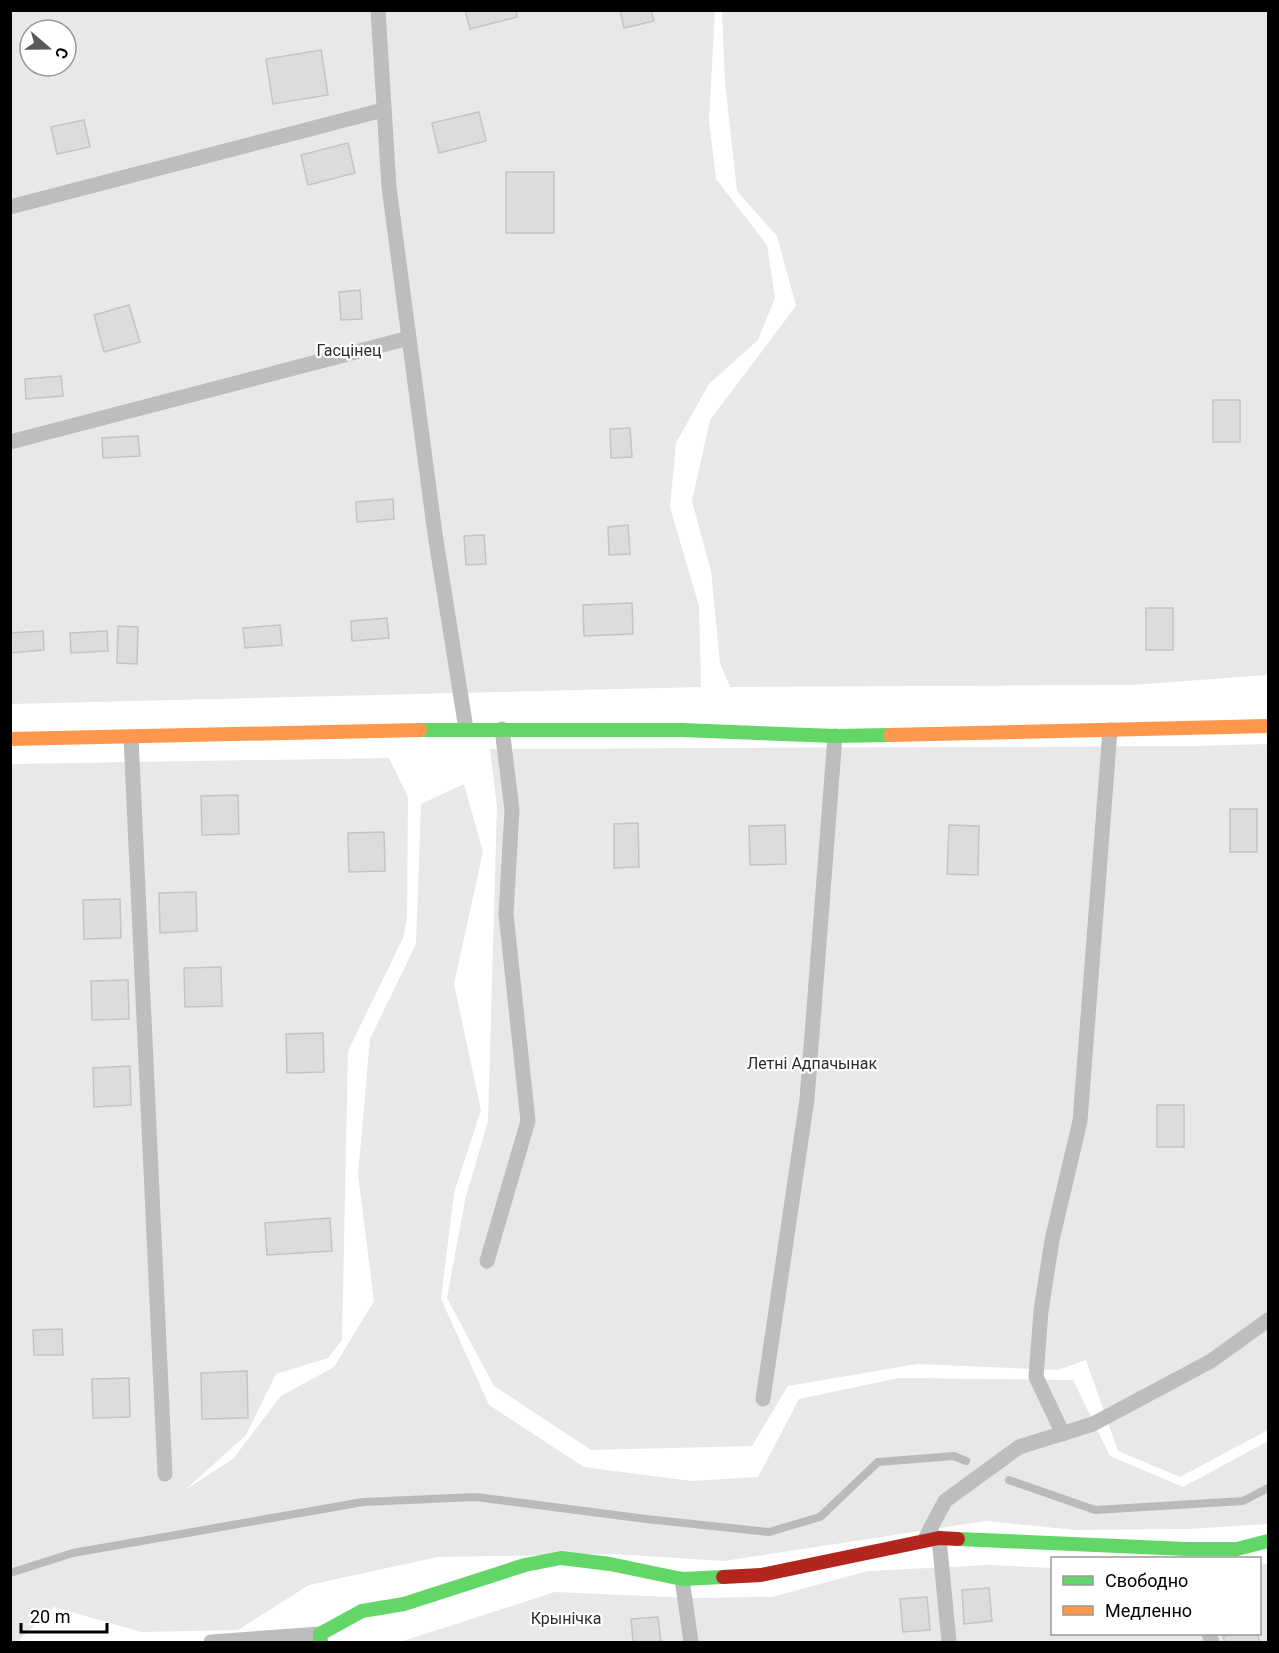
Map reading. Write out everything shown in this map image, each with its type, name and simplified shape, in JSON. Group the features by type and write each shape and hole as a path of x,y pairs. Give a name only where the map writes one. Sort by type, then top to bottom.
{"street":[{"path":"10,739 466,729 682,730 835,736 1269,726"},
{"path":"320,1638 362,1611 404,1604 488,1579 525,1565 561,1558 610,1564 682,1579 761,1575 829,1563 932,1539 1187,1554 1237,1549 1269,1541"}],"lane":[{"path":"378,10 388,188 435,534 466,729"},
{"path":"10,207 383,110"},
{"path":"10,442 409,338"},
{"path":"487,1261 528,1121 506,914 512,810 502,729"},
{"path":"1063,1434 1036,1377 1041,1311 1052,1240 1080,1121 1110,730"},
{"path":"131,736 165,1473"},
{"path":"763,1399 807,1100 835,736"},
{"path":"949,1642 932,1539 945,1501 1019,1448 1093,1424 1211,1361 1269,1320"},
{"path":"682,1579 691,1642"},
{"path":"211,1642 320,1638"}],"green space":[{"name":"Гасцінец","path":"10,11 715,11 709,120 716,179 767,245 775,298 758,340 709,384 676,443 670,507 699,606 701,687 11,704"},
{"path":"722,11 1268,11 1268,675 1131,685 730,687 720,663 711,571 692,501 710,420 796,306 777,236 737,191 725,82"},
{"name":"Летні Адпачынак","path":"1268,744 1268,1430 1180,1477 1118,1451 1086,1360 1058,1370 917,1364 788,1386 752,1446 591,1450 494,1386 447,1298 465,1200 488,1121 497,807 490,749"},
{"path":"389,758 408,797 407,918 403,938 348,1051 342,1340 328,1358 276,1374 246,1435 185,1490 233,1459 281,1396 334,1367 374,1301 358,1175 370,1039 416,944 421,804 464,784 483,852 454,984 481,1110 454,1193 441,1299 489,1405 584,1467 691,1481 758,1477 799,1399 899,1378 1073,1380 1110,1456 1183,1487 1268,1441 1268,1524 1189,1529 1075,1530 986,1521 724,1561 614,1554 438,1557 309,1585 238,1630 141,1632 54,1607 17,1642 11,1642 10,764"},
{"name":"Крынічка","path":"1268,1563 1268,1642 400,1642 555,1592 694,1598 772,1597 868,1571 990,1565 1051,1568 1051,1635 1261,1635 1261,1565"}],"building":[{"path":"465,10 516,10 517,17 470,29"},
{"path":"620,10 651,10 654,21 624,28"},
{"path":"321,50 328,95 273,104 266,59"},
{"path":"479,112 486,141 439,153 432,123"},
{"path":"84,120 90,147 57,154 51,127"},
{"path":"348,143 355,173 308,185 301,155"},
{"path":"506,172 554,172 554,233 506,233"},
{"path":"360,290 362,319 341,320 339,292"},
{"path":"129,305 140,342 104,352 94,315"},
{"path":"61,376 63,396 26,399 25,379"},
{"path":"1213,400 1240,400 1240,442 1213,442"},
{"path":"630,428 632,457 611,458 610,429"},
{"path":"138,436 140,456 103,458 102,438"},
{"path":"393,499 394,519 357,522 356,502"},
{"path":"628,525 630,554 609,555 608,527"},
{"path":"484,535 486,564 466,565 464,536"},
{"path":"632,603 633,634 584,636 583,605"},
{"path":"1146,608 1173,608 1173,650 1146,650"},
{"path":"387,618 389,638 352,641 351,621"},
{"path":"280,625 282,645 245,648 243,628"},
{"path":"118,626 138,627 137,664 117,663"},
{"path":"43,631 44,650 10,653 10,633"},
{"path":"107,631 108,651 71,653 70,633"},
{"path":"238,795 239,834 202,835 201,796"},
{"path":"1230,809 1257,809 1257,852 1230,852"},
{"path":"638,823 639,867 614,868 614,824"},
{"path":"785,825 786,864 750,865 749,826"},
{"path":"949,825 979,826 978,875 947,874"},
{"path":"384,832 385,871 349,872 348,833"},
{"path":"196,892 197,931 160,933 159,893"},
{"path":"120,899 121,938 84,939 83,900"},
{"path":"221,967 222,1006 185,1007 184,968"},
{"path":"128,980 129,1019 92,1020 91,981"},
{"path":"323,1033 324,1072 287,1073 286,1034"},
{"path":"130,1066 131,1105 94,1107 93,1068"},
{"path":"1157,1105 1184,1105 1184,1147 1157,1147"},
{"path":"330,1218 332,1251 267,1255 265,1223"},
{"path":"62,1329 63,1355 34,1355 33,1330"},
{"path":"247,1371 248,1418 202,1419 201,1373"},
{"path":"129,1378 130,1417 93,1418 92,1379"},
{"path":"989,1588 992,1621 964,1624 962,1590"},
{"path":"927,1597 930,1630 903,1632 900,1599"},
{"path":"658,1617 661,1642 633,1642 631,1619"},
{"path":"1257,1635 1260,1642 1225,1642 1223,1637"}],"waterway":[{"path":"10,1573 73,1553 363,1502 476,1497 769,1532 820,1517 878,1462 954,1456 966,1461"},
{"path":"1009,1480 1095,1510 1243,1501 1268,1488"}],"traffic: fast":[{"path":"420,730 682,730 835,736 890,735"},
{"path":"958,1539 1186,1549 1237,1549 1268,1541"},
{"path":"321,1642 320,1634 362,1611 404,1604 525,1565 561,1558 610,1564 682,1579 723,1577"}],"traffic: slow":[{"path":"890,735 1268,726"},
{"path":"10,739 420,730"}],"traffic: jam":[{"path":"723,1577 761,1575 939,1538 958,1539"}]}
